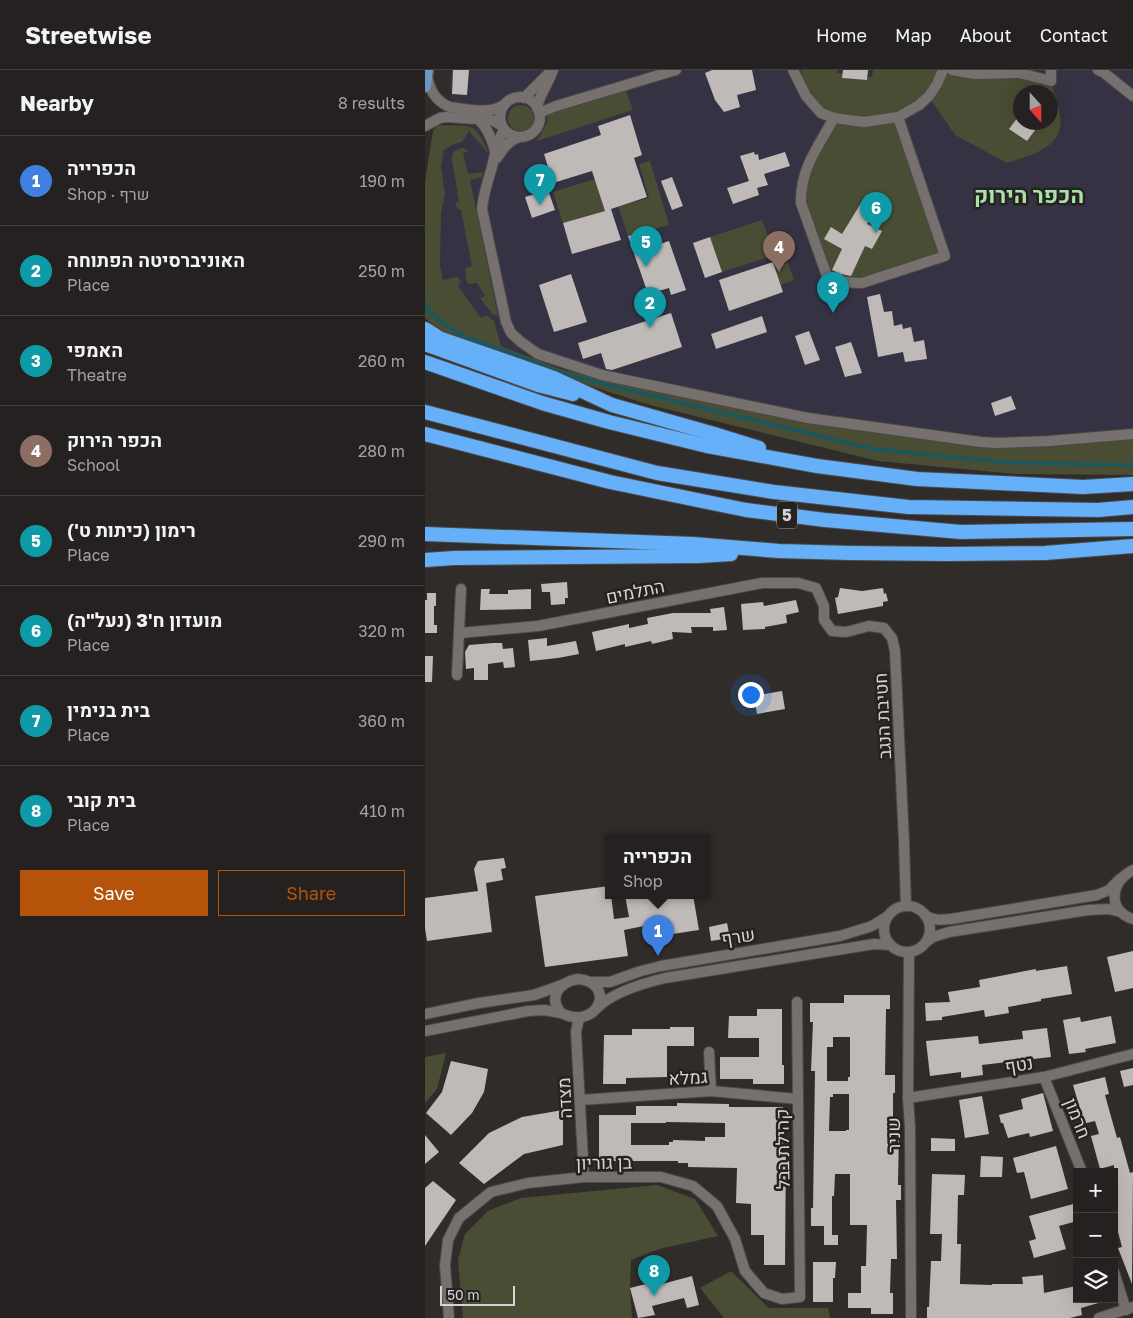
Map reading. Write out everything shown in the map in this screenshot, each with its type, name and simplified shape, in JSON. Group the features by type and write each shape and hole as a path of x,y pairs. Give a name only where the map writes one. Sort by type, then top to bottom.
{"highway":[{"path":"425,329 439,338 554,378 612,405"},
{"path":"425,344 538,384 714,434 817,466"},
{"path":"425,362 542,403 609,422 707,446 817,466 917,479 1083,486 1133,484"},
{"name":"5","path":"425,412 657,473 774,492 908,507 1099,510 1133,507"},
{"name":"5","path":"425,434 610,482 747,510 825,520 961,532 1133,529"},
{"path":"425,534 693,544 779,551 946,554 1045,553 1133,546"},
{"path":"425,560 454,558 699,556 779,551"}],"street":[{"path":"491,167 509,142 531,134 536,128 539,122 538,103 553,70"},
{"path":"426,76 429,87 440,102 450,106 481,110 499,109 513,99 524,98 553,70"},
{"path":"538,110 676,70"},
{"path":"793,70 809,102 821,113 834,118 864,122 898,117 919,104 929,96 943,70"},
{"path":"952,70 975,74 1020,72 1051,81 1051,70"},
{"path":"1098,70 1133,96"},
{"path":"524,98 532,102 538,110"},
{"path":"504,105 500,115 503,128 495,151 483,198 482,210 506,322 511,333 538,354 602,375 808,418 981,442 1040,441 1133,434"},
{"path":"834,118 815,150 805,172 801,204 827,276 834,281 862,283 945,256 898,117"},
{"path":"425,126 440,118 478,119 496,122 513,136 519,138"},
{"path":"478,119 490,135 495,151"},
{"name":"התלמים","path":"460,633 538,626 762,584 798,583 816,588"},
{"name":"חטיבת הנגב","path":"816,588 824,606 824,620 832,631 847,632 869,626 884,628 892,638 896,670 906,906"},
{"path":"457,675 461,589"},
{"path":"1121,912 1088,910 949,932 933,937 921,947 909,952 902,952 890,945 885,938 884,930 888,916 893,911 906,906 920,910 929,918 951,919 1097,895 1109,890 1133,870"},
{"path":"1120,879 1116,886 1115,900 1121,912 1133,919"},
{"path":"925,915 930,929 926,942"},
{"name":"שרף","path":"591,982 610,982 661,966 840,936 872,926 888,916"},
{"name":"שרף","path":"597,1008 607,1000 628,990 665,978 866,945 890,945"},
{"name":"שניר","path":"909,952 908,1098 910,1127 911,1318"},
{"path":"425,1014 533,995 578,979 591,982 597,988 600,997 597,1008 591,1014 579,1018 544,1010 528,1011 425,1032"},
{"path":"561,1013 557,1008 555,996 562,985"},
{"name":"קהילת בבל","path":"797,1002 800,1297"},
{"name":"מצדה","path":"579,1018 576,1032 584,1177"},
{"path":"709,1052 711,1092"},
{"name":"נטף","path":"908,1098 1044,1077 1133,1054"},
{"name":"חרמון","path":"1044,1077 1080,1168"},
{"name":"גמלא","path":"580,1100 711,1092 798,1099"},
{"name":"בן גוריון","path":"449,1318 445,1265 448,1240 459,1218 491,1192 528,1183 584,1177 661,1177 693,1186 717,1206 735,1239 745,1271 763,1293 782,1299 800,1297"},
{"path":"1099,1318 1130,1308 1118,1281"}],"shaded area":[{"name":"הכפר הירוק","path":"451,70 1133,70 1133,438 995,448 857,430 563,370 501,346 467,327 425,254 442,125 458,126 457,102 451,100"}],"green space":[{"path":"801,70 837,70 837,73 843,74 842,78 866,80 867,77 872,77 873,70 938,70 929,92 914,105 888,117 846,118 823,108 803,80"},
{"path":"943,70 1019,73 1051,81 1052,85 1013,85 1013,130 1058,130 1058,104 1060,127 1057,136 1052,143 1036,153 1007,163 955,135 931,100"},
{"path":"625,88 633,110 537,141 547,123 548,110"},
{"path":"521,105 530,109 534,118 530,127 521,131 512,127 508,118 512,109"},
{"path":"897,120 944,253 885,273 834,284 804,204 810,165 837,121"},
{"path":"460,125 471,128 480,135 488,152 486,153 469,131 462,142 444,150 441,167 445,194 441,213 440,266 443,280 457,277 461,281 458,286 481,318 486,315 494,321 501,346 563,370 857,430 995,448 1133,438 1133,475 1015,474 878,461 650,405 501,355 439,330 425,318 425,182 433,131 437,126"},
{"path":"461,148 469,151 463,153 468,174 483,172 482,177 470,180 498,316 492,314 480,298 485,296 477,283 469,284 467,282 465,268 472,266 461,210 456,206 456,203 459,201 452,158 453,152"},
{"path":"650,161 669,225 628,236 618,206 649,198 639,164"},
{"path":"595,179 605,211 563,223 553,192"},
{"path":"762,220 775,255 722,272 710,237"},
{"path":"786,257 794,280 781,285 773,261"},
{"path":"446,1053 437,1089 425,1103 425,1057"},
{"path":"657,1185 695,1199 718,1236 659,1249 631,1260 632,1318 463,1318 458,1260 465,1234 488,1211 521,1198"},
{"path":"731,1271 769,1308 828,1308 830,1318 724,1318 700,1288"}],"building":[{"path":"453,70 469,70 467,95 452,94"},
{"path":"712,70 752,70 756,90 737,95 740,107 724,112 715,100 705,73"},
{"path":"843,70 868,70 867,80 842,78"},
{"path":"630,115 642,155 634,158 647,197 611,209 621,240 572,254 563,223 605,211 592,171 553,183 544,154 601,135 598,126"},
{"path":"1013,124 1013,130 1035,130 1027,141 1009,129"},
{"path":"754,152 755,155 758,154 759,160 785,152 790,166 764,174 768,185 757,188 759,195 733,204 727,188 749,181 740,156"},
{"path":"672,177 683,206 672,210 661,181"},
{"path":"548,190 555,210 532,218 525,197"},
{"path":"866,195 879,202 867,224 882,231 872,249 865,246 851,276 841,274 832,270 842,249 824,239 831,227 842,234"},
{"path":"645,232 648,248 669,241 686,290 671,295 669,288 648,294 628,236"},
{"path":"710,237 722,272 705,278 693,243"},
{"path":"773,262 783,292 729,311 719,280"},
{"path":"571,274 587,322 554,332 539,285"},
{"path":"880,294 884,312 892,311 894,326 902,324 903,329 911,327 914,342 924,340 927,359 905,362 903,352 878,357 867,297"},
{"path":"671,313 682,347 612,370 606,369 601,353 583,359 578,343"},
{"path":"762,316 767,332 716,349 711,334"},
{"path":"809,331 820,360 805,365 795,336"},
{"path":"851,342 862,373 845,377 835,347"},
{"path":"1011,396 1016,409 995,416 991,403"},
{"path":"567,582 568,598 565,598 565,604 551,605 550,592 542,592 541,584"},
{"path":"840,588 862,591 883,588 888,601 883,602 883,606 838,614 835,598 838,597"},
{"path":"481,589 490,589 489,594 508,594 508,590 531,589 531,609 480,610"},
{"path":"427,593 436,593 434,625 437,625 437,633 425,633 425,600 427,600"},
{"path":"796,600 799,612 786,615 787,623 765,627 765,629 743,630 741,604 763,602 764,606"},
{"path":"724,607 727,630 713,631 713,627 691,627 692,633 672,632 673,639 652,644 651,641 625,647 625,644 596,651 592,632 629,624 629,628 648,624 647,618 673,613 711,613 710,609"},
{"path":"547,638 547,646 576,641 579,654 530,661 528,640"},
{"path":"502,643 503,649 513,648 515,667 504,668 503,662 488,664 488,680 474,680 474,668 466,669 465,652 469,645"},
{"path":"425,656 433,656 432,682 425,682"},
{"path":"782,691 785,709 757,714 754,696"},
{"path":"504,858 506,868 501,869 503,880 486,883 492,932 427,941 425,898 478,891 474,869 478,861"},
{"path":"605,887 605,899 612,899 614,919 629,917 626,899 694,899 699,930 646,938 644,926 624,930 628,956 545,967 535,896"},
{"path":"727,923 730,938 711,941 709,927"},
{"path":"1133,951 1133,988 1115,992 1107,957"},
{"path":"1067,966 1072,994 1008,1007 1009,1013 985,1017 984,1010 942,1017 942,1020 926,1021 925,1003 950,1002 948,992 980,987 979,980 1036,969 1036,971"},
{"path":"844,995 890,995 890,1009 886,1009 885,1075 895,1075 893,1130 899,1130 898,1185 901,1185 901,1200 896,1200 897,1259 891,1259 890,1293 893,1293 893,1314 871,1314 871,1308 848,1308 848,1293 861,1293 861,1266 866,1266 867,1225 850,1225 850,1174 835,1174 834,1196 832,1196 832,1235 838,1235 838,1245 824,1245 824,1226 811,1226 811,1208 813,1208 815,1071 811,1071 813,1022 810,1022 810,1003 844,1003","holes":["833,1037 850,1037 850,1077 848,1077 848,1081 827,1081 827,1047 833,1047","833,1094 849,1094 849,1130 829,1131 830,1097 833,1097"]},
{"path":"757,1009 782,1009 784,1084 753,1084 753,1079 720,1079 720,1057 759,1057 759,1038 728,1038 729,1016 757,1016"},
{"path":"1111,1016 1116,1043 1085,1049 1086,1052 1069,1054 1063,1020 1080,1017 1081,1022"},
{"path":"670,1027 694,1027 694,1046 667,1046 667,1077 626,1078 626,1084 603,1084 604,1035 632,1035 632,1029 670,1029"},
{"path":"1047,1028 1051,1057 982,1065 983,1075 961,1078 961,1072 930,1076 926,1041 978,1036 979,1044 1023,1039 1022,1031"},
{"path":"451,1061 488,1069 484,1092 472,1113 451,1135 426,1113 442,1092"},
{"path":"1133,1068 1133,1085 1124,1087 1120,1071"},
{"path":"1105,1077 1109,1094 1105,1095 1117,1138 1120,1137 1130,1173 1133,1172 1132,1284 1118,1248 1122,1247 1118,1232 1118,1168 1114,1168 1114,1165 1100,1168 1091,1136 1099,1134 1095,1121 1082,1124 1080,1116 1082,1116 1073,1085"},
{"path":"1043,1093 1053,1131 1030,1137 1029,1133 1008,1138 999,1115 1023,1109 1021,1099"},
{"path":"982,1096 989,1134 965,1138 959,1100"},
{"path":"677,1103 729,1104 729,1107 783,1107 783,1145 786,1145 785,1265 764,1265 764,1235 751,1235 751,1204 736,1203 737,1168 688,1167 688,1163 678,1163 678,1161 599,1161 599,1115 636,1115 636,1106 677,1106","holes":["631,1123 725,1123 725,1137 705,1137 705,1141 673,1140 673,1142 669,1142 669,1145 631,1145"]},
{"path":"563,1110 563,1145 524,1154 484,1184 459,1163 489,1133 522,1117"},
{"path":"425,1135 439,1152 425,1164"},
{"path":"931,1138 955,1139 955,1151 931,1151"},
{"path":"1056,1146 1068,1189 1031,1199 1024,1172 1017,1173 1013,1158"},
{"path":"981,1156 1003,1157 1002,1177 980,1177"},
{"path":"932,1174 965,1175 964,1195 958,1195 957,1244 961,1244 960,1284 1023,1284 1022,1277 1043,1275 1044,1293 1073,1287 1073,1303 1098,1303 1081,1308 1082,1315 1070,1318 927,1318 931,1261 941,1261 942,1234 930,1234"},
{"path":"433,1181 456,1200 425,1246 425,1188"},
{"path":"1073,1204 1073,1222 1059,1226 1066,1249 1034,1258 1029,1241 1036,1239 1029,1216"},
{"path":"813,1262 836,1262 835,1278 833,1278 833,1302 813,1302"},
{"path":"692,1276 699,1305 687,1308 684,1298 652,1306 655,1315 638,1318 630,1288 650,1283 651,1287"}],"waterway":[{"path":"425,302 429,312 459,334 566,374 874,449 1011,463 1133,465"}],"place":[{"name":"בית בנימין","path":"540,205"},
{"name":"מועדון ח'3 (נעל\"ה)","path":"876,233"},
{"name":"רימון (כיתות ט')","path":"646,267"},
{"name":"הכפר הירוק","path":"779,272"},
{"name":"האמפי","path":"833,313"},
{"name":"האוניברסיטה הפתוחה","path":"650,328"},
{"name":"הכפרייה","path":"658,956"},
{"name":"בית קובי","path":"654,1296"}],"district":[{"name":"הכפר הירוק","path":"1029,194"}]}
